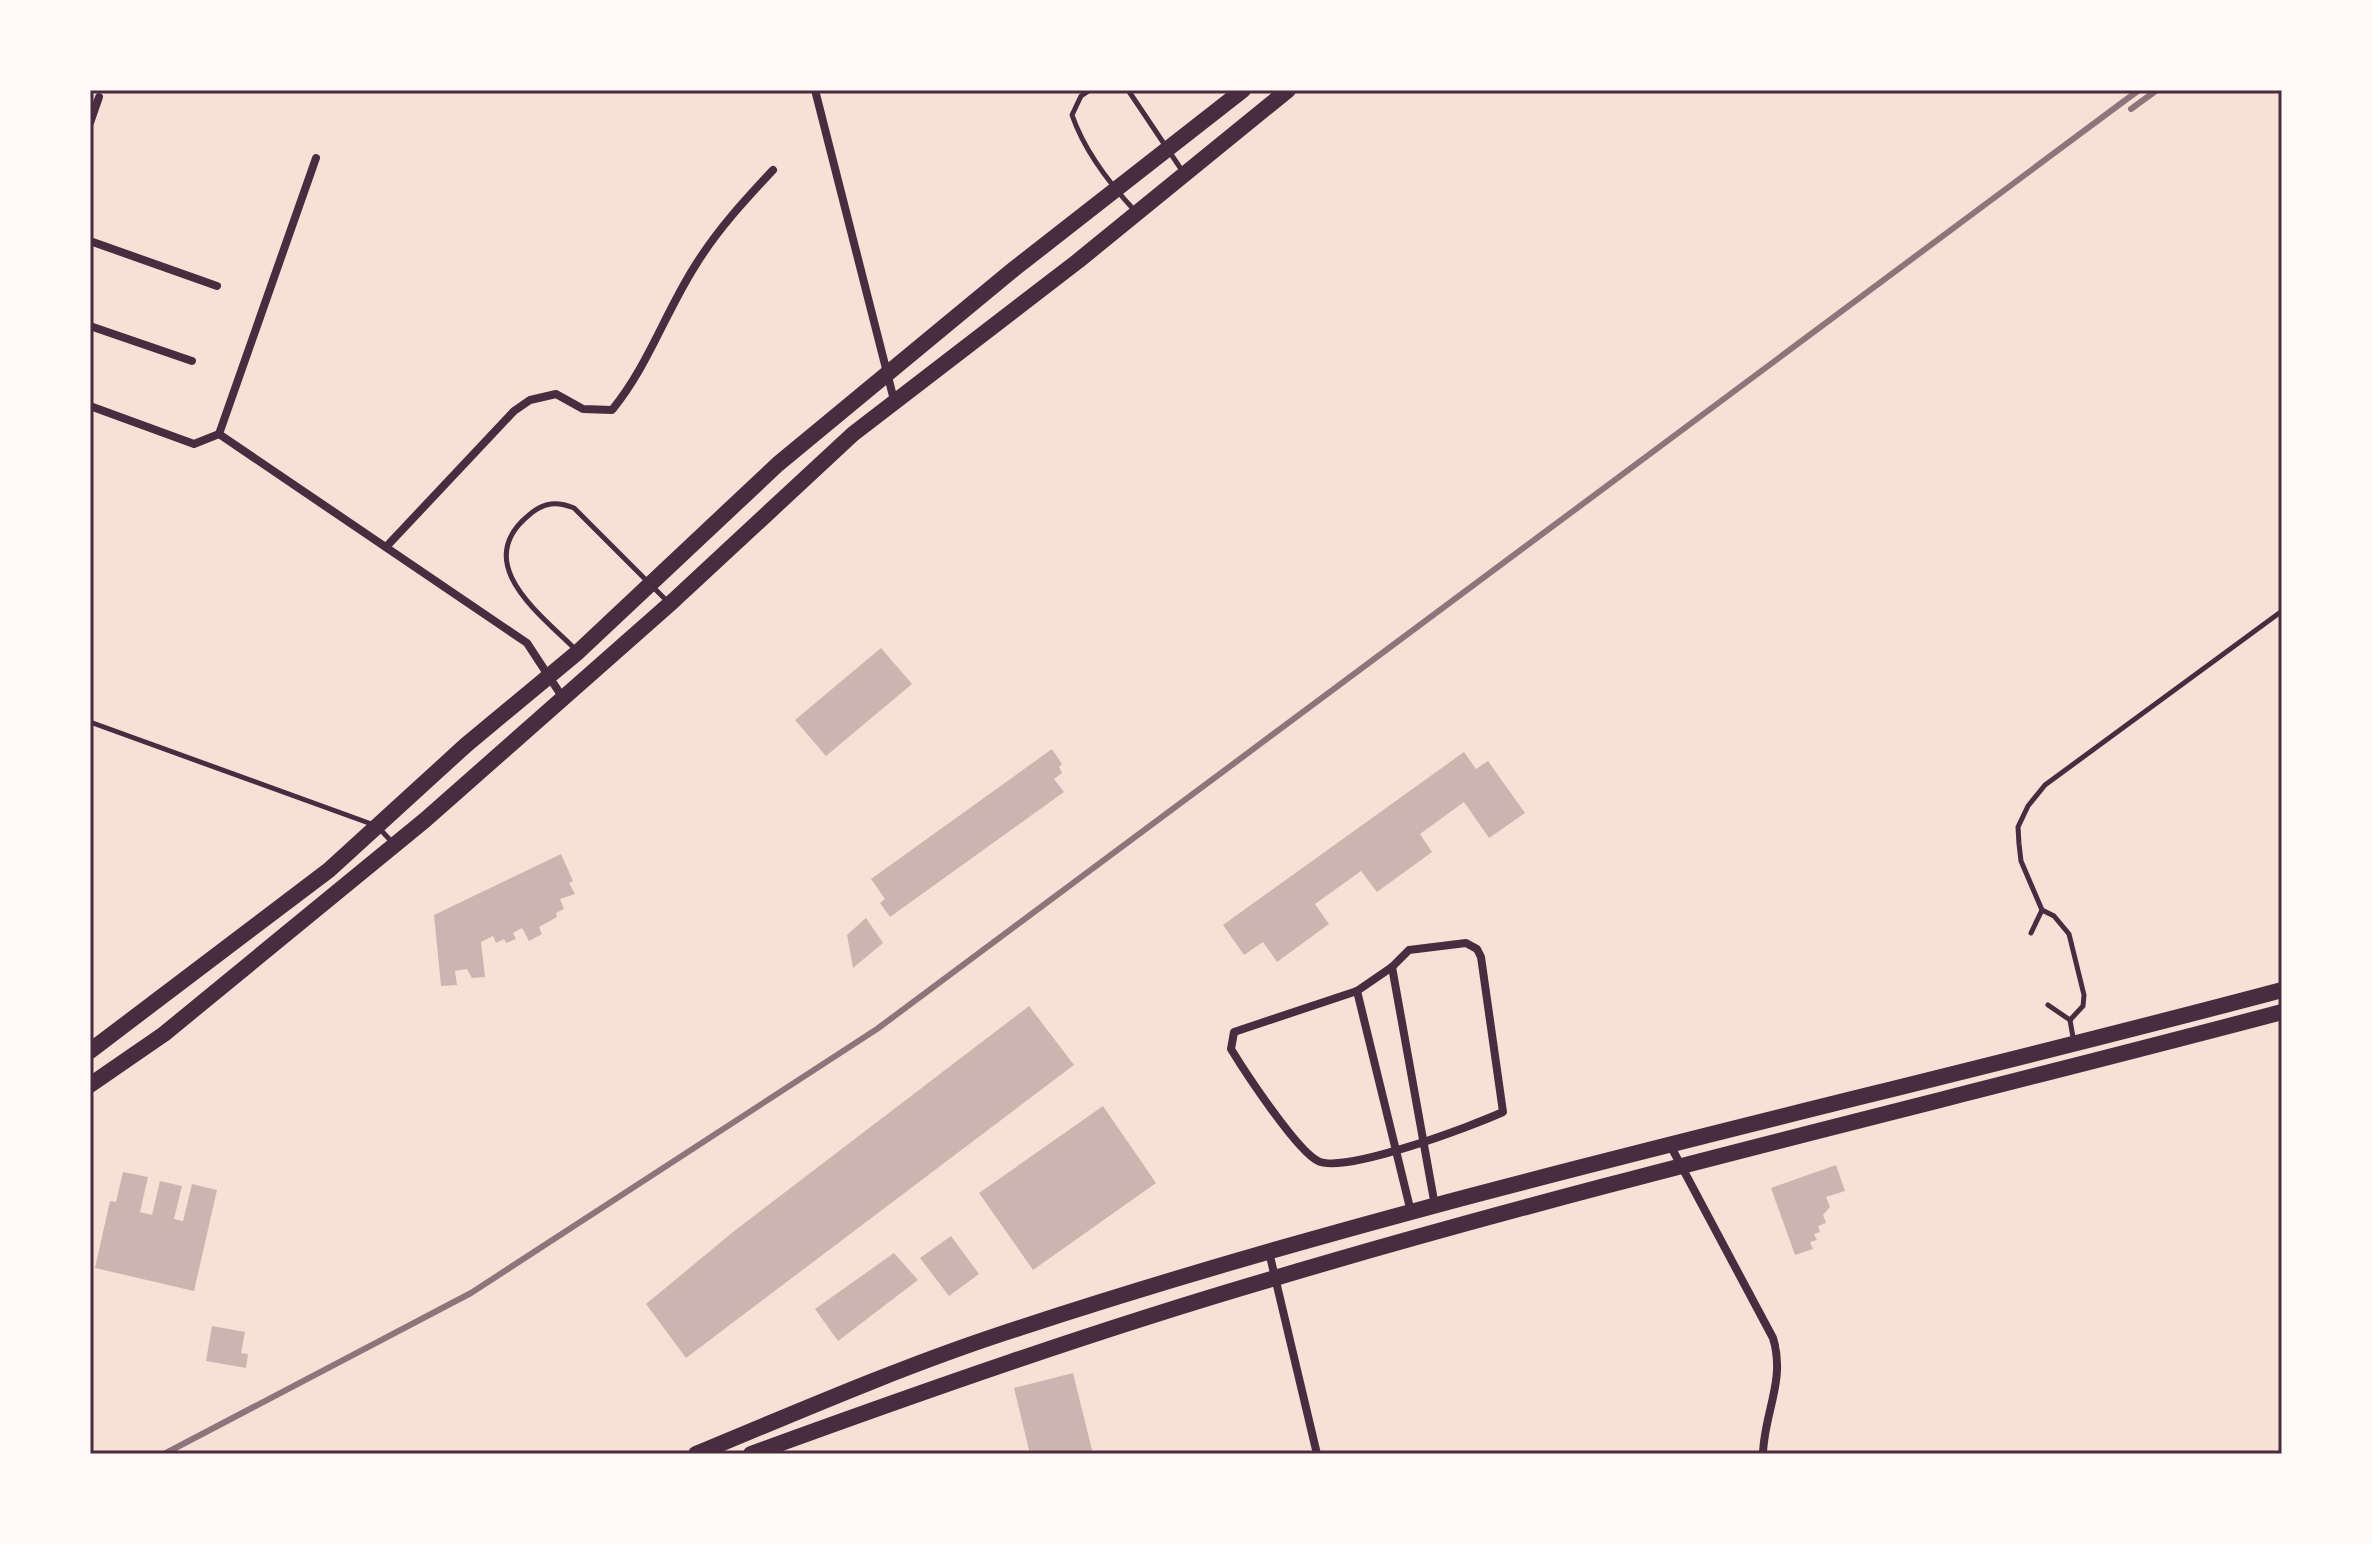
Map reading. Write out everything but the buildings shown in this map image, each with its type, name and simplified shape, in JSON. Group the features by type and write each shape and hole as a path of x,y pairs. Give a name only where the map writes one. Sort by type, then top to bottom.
{"main road":[{"path":"90,1051 329,870 578,652 778,464 1243,90"},
{"path":"90,1085 164,1034 395,845 563,699 669,604 743,532 894,400 1288,90"},
{"path":"696,1454 994,1336 1268,1252 1669,1142 2282,990"},
{"path":"751,1454 996,1364 1276,1277 1867,1117 2282,1012"},
{"path":"1863,1094 1867,1117"}],"street":[{"path":"815,90 894,400"},
{"path":"90,123 99,97"},
{"path":"90,406 194,444 219,434 316,158"},
{"path":"386,547 514,411 530,400 556,394 583,409 612,410 651,353 694,266 732,213 773,170"},
{"path":"90,241 217,286"},
{"path":"90,326 192,361"},
{"path":"219,434 527,643 563,699"},
{"path":"1466,943 1472,945 1481,957 1504,1109 1423,1143 1332,1164 1306,1153 1231,1049 1234,1032 1240,1027 1357,991 1392,967 1409,950 1466,943"},
{"path":"1392,967 1435,1206"},
{"path":"1357,991 1412,1212"},
{"path":"1669,1142 1773,1338 1778,1356 1778,1380 1763,1454"},
{"path":"1268,1252 1317,1454"}],"lane":[{"path":"1090,90 1081,96 1072,115 1078,133 1115,190 1136,212"},
{"path":"1128,90 1184,174"},
{"path":"578,652 518,592 510,578 507,550 526,516 542,505 556,503 574,508 669,604"},
{"path":"2070,1020 2083,1006 2084,995 2069,934 2054,916 2042,910 2021,861 2018,827 2028,806 2045,785 2282,611"},
{"path":"90,722 377,826 395,845"},
{"path":"2031,933 2042,910"},
{"path":"2048,1005 2070,1020 2074,1043"},
{"path":"2053,1048 2058,1070"}],"railway":[{"path":"164,1454 471,1293 877,1029 2139,90"},
{"path":"2131,109 2157,90"}]}
